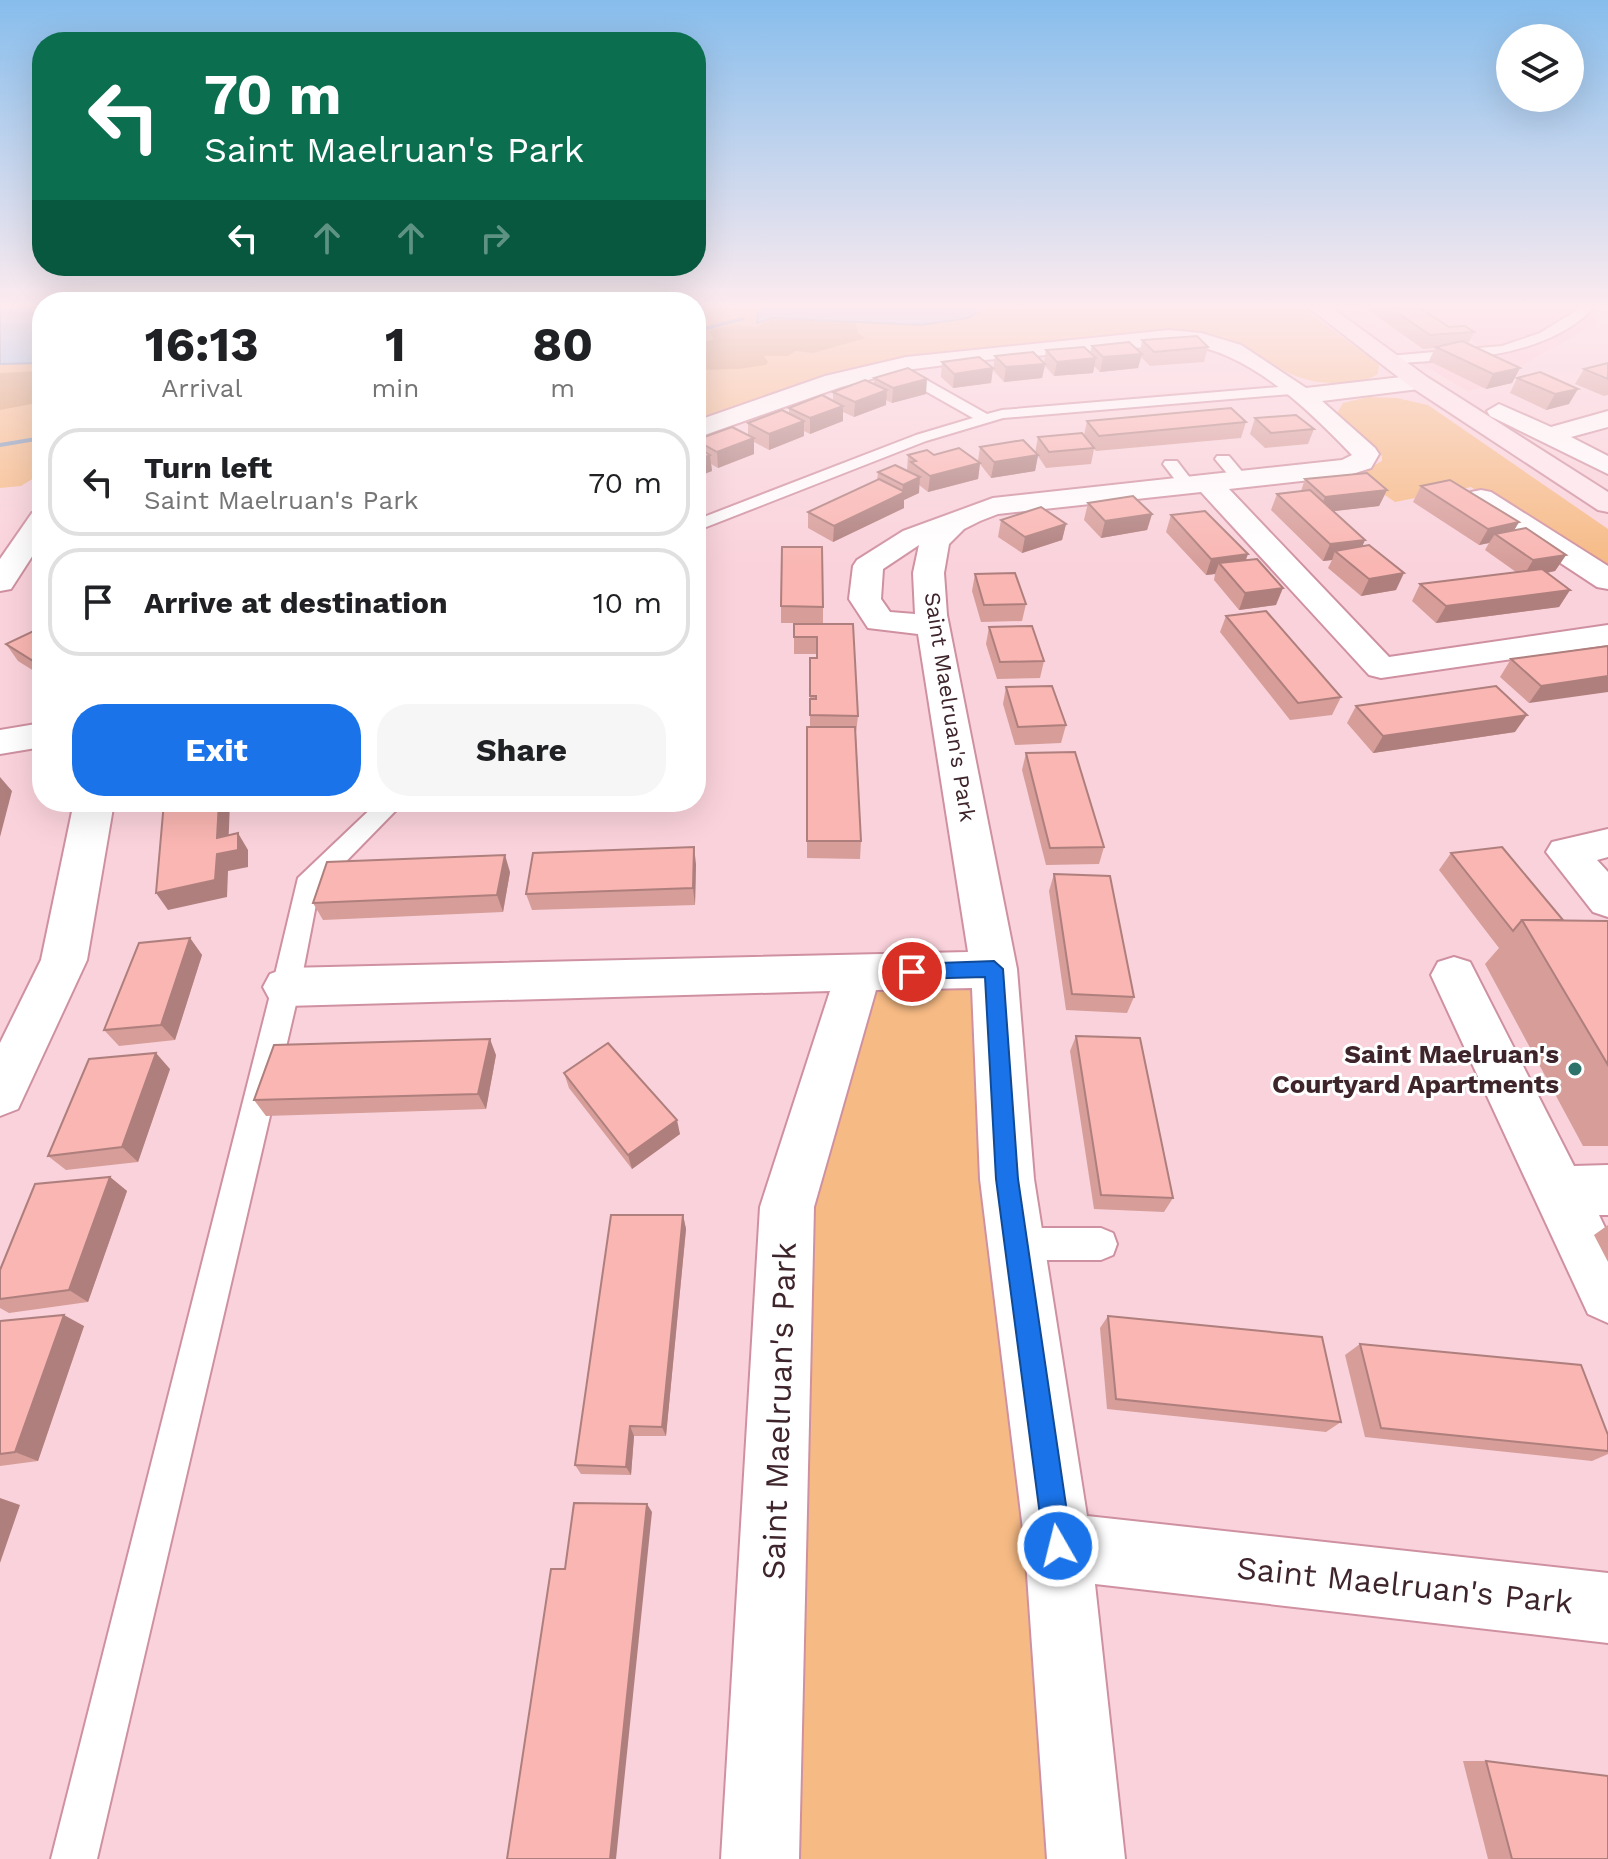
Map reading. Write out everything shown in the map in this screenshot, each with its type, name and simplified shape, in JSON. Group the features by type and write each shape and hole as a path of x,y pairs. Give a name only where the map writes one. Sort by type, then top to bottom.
{"main road":[{"path":"1438,394 1602,495"}],"street":[{"path":"706,427 800,394"},
{"path":"933,626 880,621 865,599 868,566 892,546 916,533 945,527 956,518 993,506 1207,475 1346,468 1362,462 1366,454 1358,445 1296,394"},
{"path":"1499,411 1608,466"},
{"path":"1548,436 1608,419"},
{"path":"1207,475 1381,668 1608,635"},
{"path":"1481,498 1608,580"},
{"name":"Saint Maelruan's Park","path":"945,527 927,558 933,626 994,969 1007,1179 1058,1546 1086,1859"},
{"path":"0,582 32,534"},
{"path":"0,742 32,737"},
{"path":"0,1094 64,960 92,812"},
{"path":"1608,843 1567,852 1608,901"},
{"path":"286,987 994,969"},
{"name":"Saint Maelruan's Park","path":"760,1859 787,1207 858,974"},
{"path":"1454,975 1583,1190 1608,1294"},
{"name":"Saint Maelruan's Park","path":"1058,1546 1608,1608"}],"lane":[{"path":"941,394 985,419"},
{"path":"706,522 921,438 985,419 1035,409 1283,394"},
{"path":"74,1859 286,987 307,885 382,812"},
{"path":"1016,1244 1101,1244"}],"shaded area":[{"path":"0,394 32,394 32,479 21,486 0,488"},
{"path":"0,394 32,394 32,404 0,410"},
{"path":"706,394 777,394 706,419"},
{"path":"1368,397 1397,398 1428,405 1608,529 1608,578 1471,487 1395,502 1356,475 1382,461 1382,456 1343,423 1337,413 1343,403"},
{"path":"994,969 1082,1859 760,1859 787,1207 858,974"}],"building":[{"path":"837,394 877,394 855,402"},
{"path":"822,395 843,406 810,418 789,408"},
{"path":"1231,408 1246,422 1099,436 1087,421"},
{"path":"782,410 804,421 769,434 748,423"},
{"path":"1296,415 1314,429 1271,433 1255,418"},
{"path":"732,427 754,438 717,452 706,446 706,436"},
{"path":"1082,433 1094,448 1049,452 1038,437"},
{"path":"1023,440 1038,455 994,462 980,447"},
{"path":"959,448 980,463 930,476 911,462 916,461 908,455 927,450 934,455"},
{"path":"895,465 920,477 903,485 878,472"},
{"path":"1367,473 1387,490 1325,497 1305,479"},
{"path":"879,479 905,492 834,526 808,512"},
{"path":"1450,480 1519,522 1488,529 1421,486"},
{"path":"1310,490 1365,540 1330,544 1277,494"},
{"path":"1133,496 1152,514 1105,521 1088,503"},
{"path":"1041,507 1066,524 1025,537 1001,520"},
{"path":"1205,511 1248,554 1211,559 1171,515"},
{"path":"1526,528 1566,555 1533,560 1495,534"},
{"path":"1369,545 1404,573 1369,579 1335,551"},
{"path":"782,547 822,547 823,607 781,606"},
{"path":"1257,559 1283,588 1245,593 1219,563"},
{"path":"1542,569 1570,590 1446,606 1420,584"},
{"path":"1015,573 1026,604 984,605 975,574"},
{"path":"1266,611 1341,697 1298,703 1226,616"},
{"path":"794,624 853,624 858,716 810,715 810,699 816,699 816,696 810,696 810,658 817,658 817,637 794,637"},
{"path":"1032,626 1044,661 1000,662 989,627"},
{"path":"32,632 32,660 6,644"},
{"path":"1608,646 1608,676 1541,686 1511,659"},
{"path":"1052,686 1066,725 1018,727 1006,687"},
{"path":"1496,686 1527,715 1383,736 1356,706"},
{"path":"807,727 855,727 861,841 807,841"},
{"path":"1075,752 1104,847 1050,848 1026,753"},
{"path":"163,812 218,812 217,838 238,833 238,850 217,854 215,880 156,893"},
{"path":"694,847 693,888 526,894 533,853"},
{"path":"1502,847 1563,920 1522,920 1513,931 1451,853"},
{"path":"505,855 497,895 313,903 327,862"},
{"path":"1054,874 1110,876 1134,997 1072,994"},
{"path":"1522,920 1608,921 1608,1065"},
{"path":"190,938 161,1025 104,1030 139,943"},
{"path":"1076,1036 1140,1038 1173,1198 1101,1195"},
{"path":"490,1039 478,1094 254,1100 274,1045"},
{"path":"608,1043 677,1120 628,1155 564,1073"},
{"path":"156,1053 122,1147 48,1156 89,1059"},
{"path":"110,1177 69,1290 0,1299 0,1270 35,1184"},
{"path":"611,1215 683,1215 662,1427 630,1426 626,1467 575,1465"},
{"path":"64,1315 15,1452 0,1454 0,1321"},
{"path":"1108,1316 1322,1337 1341,1422 1116,1399"},
{"path":"1360,1344 1581,1365 1608,1435 1608,1451 1381,1428"},
{"path":"574,1503 647,1504 610,1859 507,1859 551,1569 565,1569"},
{"path":"1486,1761 1608,1776 1608,1859 1512,1859"}],"waterway":[{"path":"0,445 32,440"}],"place":[{"name":"Saint Maelruan's Courtyard Apartments","path":"1575,1069"}],"route":[{"path":"912,972 994,969 1007,1179 1058,1546"}]}
